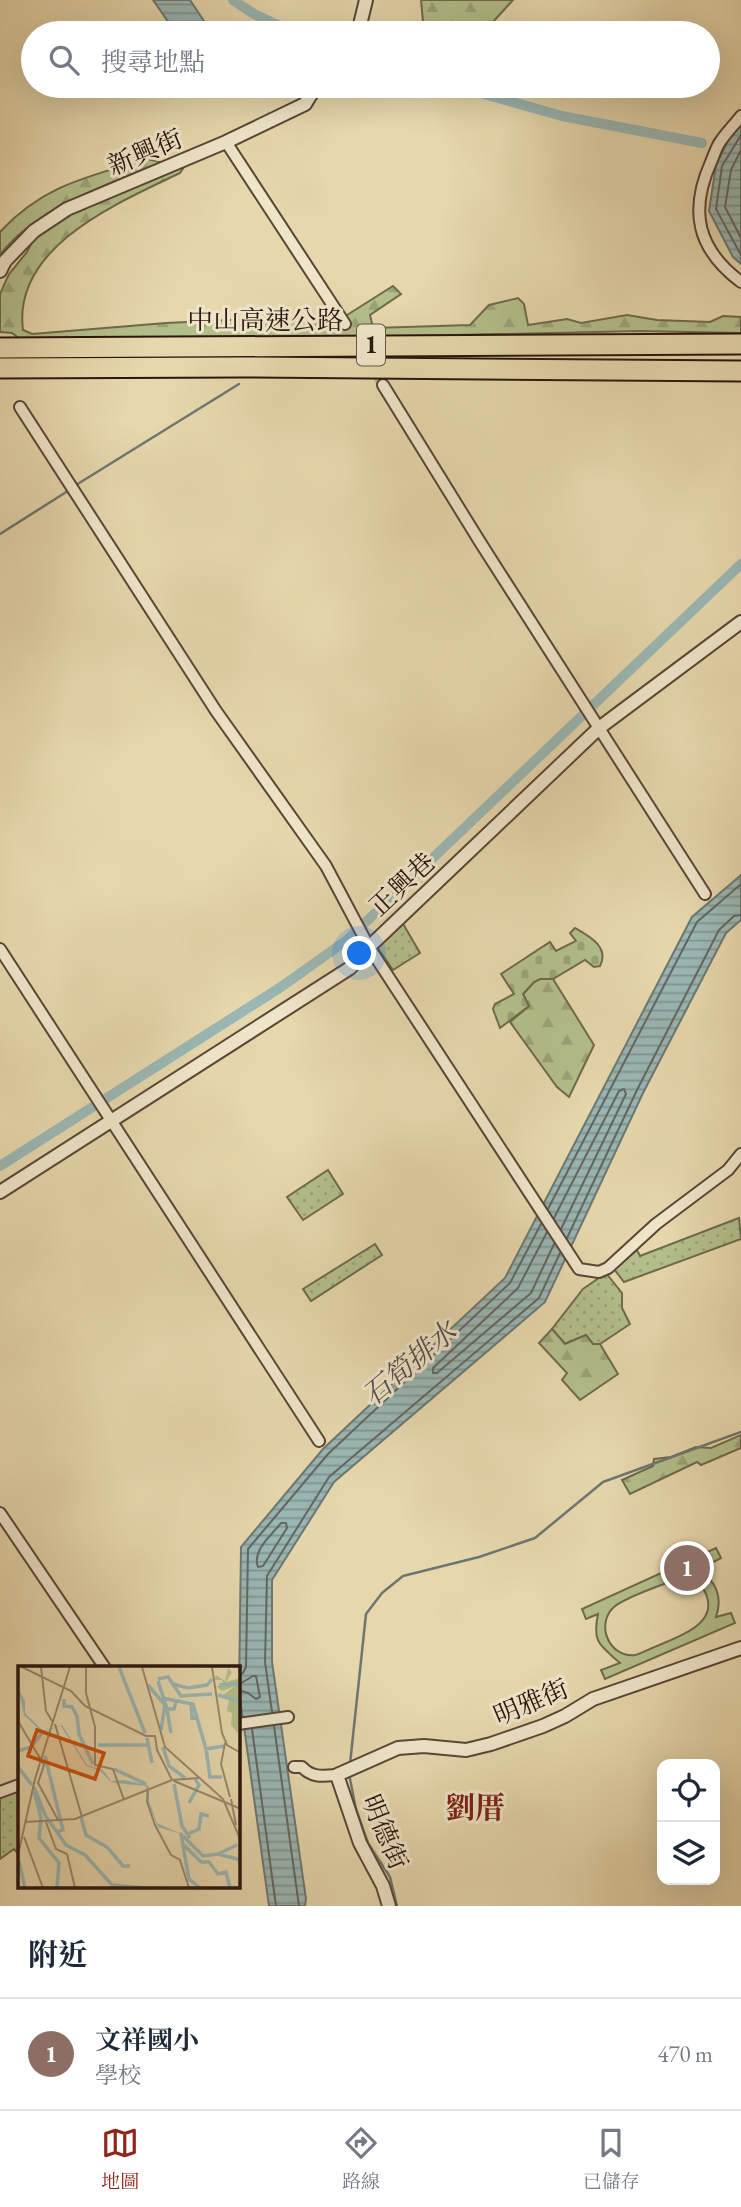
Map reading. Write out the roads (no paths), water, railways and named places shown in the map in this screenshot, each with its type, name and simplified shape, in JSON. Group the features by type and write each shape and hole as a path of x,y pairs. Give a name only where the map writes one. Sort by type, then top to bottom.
{"highway":[{"name":"中山高速公路","path":"0,348 741,344"},
{"name":"中山高速公路","path":"0,368 741,371"}],"street":[{"path":"361,21 366,0"},
{"name":"新興街","path":"0,271 5,261 34,231 67,209 226,142 305,104 309,98"},
{"path":"741,116 719,143 702,183 698,210 703,234 716,259 741,282"},
{"path":"226,142 345,324"},
{"path":"383,385 487,554 705,894"},
{"path":"20,407 216,711 326,866 369,947 579,1269 599,1272 608,1268 656,1224 728,1170 741,1154"},
{"name":"正興巷","path":"0,1192 350,968 599,728 741,622"},
{"path":"0,949 319,1441"},
{"path":"0,1513 103,1666"},
{"name":"明雅街","path":"337,1775 398,1748 424,1746 466,1749 491,1744 543,1726 593,1699 741,1648"},
{"path":"240,1724 288,1717"},
{"path":"294,1767 302,1767 307,1773 317,1776 337,1775"},
{"name":"明德街","path":"337,1775 360,1843 383,1886 389,1906"},
{"path":"0,1793 18,1785"}],"water":[{"path":"153,0 190,0 204,21 168,21"},
{"path":"741,123 741,264 733,257 709,211 716,165"},
{"path":"741,875 741,920 726,933 643,1093 545,1302 334,1482 272,1580 272,1662 306,1899 305,1906 269,1906 240,1698 241,1547 323,1449 505,1278 692,917"}],"waterway":[{"path":"233,0 269,21"},
{"path":"498,98 562,116 702,143"},
{"path":"76,485 239,384"},
{"path":"0,534 71,489"},
{"path":"0,1166 281,987 347,940 741,564"},
{"path":"350,1764 366,1614 382,1593 403,1576 479,1557 535,1538 603,1482 741,1432"},
{"path":"349,1774 356,1809 368,1843 390,1877 397,1906"}],"tunnel":[{"path":"345,324 383,385"}],"place":[{"name":"文祥國小","path":"687,1568"}],"district":[{"name":"劉厝","path":"475,1808"}],"water label":[{"name":"石筍排水","path":"409,1363"}]}
